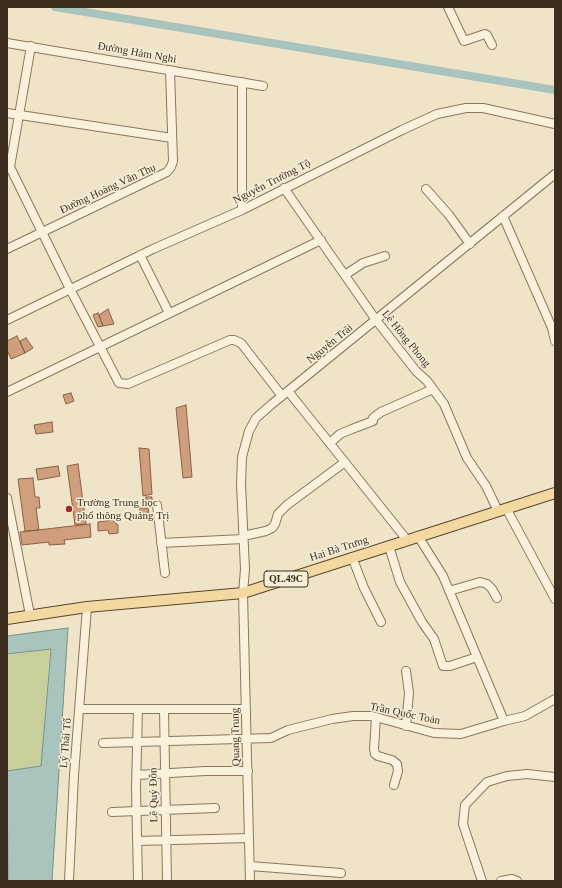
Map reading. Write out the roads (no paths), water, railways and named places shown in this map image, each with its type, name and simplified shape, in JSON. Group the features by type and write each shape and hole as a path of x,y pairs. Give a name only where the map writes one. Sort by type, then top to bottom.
{"main road":[{"name":"Hai Bà Trưng","path":"7,619 87,608 243,593 555,493"}],"street":[{"path":"448,7 464,41 485,34 492,45"},
{"name":"Đường Hàm Nghi","path":"7,43 263,86"},
{"path":"31,46 20,115 8,167 43,232 70,289 101,346 117,381 125,385 230,340 238,340 330,443 407,540"},
{"name":"Đường Hoàng Văn Thụ","path":"7,249 167,172 173,161 170,70"},
{"path":"242,82 242,210"},
{"name":"Nguyễn Trường Tộ","path":"7,320 140,255 242,210 437,114 466,108 483,108 555,124"},
{"path":"7,113 172,138"},
{"name":"Nguyễn Trãi","path":"243,593 245,569 241,477 242,457 249,430 256,418 555,174"},
{"name":"Lê Hồng Phong","path":"284,188 376,320 416,371 427,381 444,404 467,458 502,510 555,599"},
{"path":"426,189 449,215 470,244"},
{"path":"504,216 552,328 555,341"},
{"path":"7,392 321,240"},
{"path":"140,255 169,313"},
{"path":"345,275 367,261 385,256"},
{"path":"330,443 340,434 373,422 373,418 381,412 433,389"},
{"path":"161,543 243,537 266,531 272,528 278,514 287,505 345,462"},
{"path":"7,498 30,615"},
{"path":"157,505 165,573"},
{"path":"418,536 437,565 504,721"},
{"path":"389,546 400,582 422,622 434,639 444,666 450,666 477,657"},
{"path":"352,557 364,588 381,622"},
{"path":"449,591 480,582 487,584 497,598"},
{"name":"Quang Trung","path":"243,593 250,881"},
{"name":"Lý Thái Tổ","path":"69,881 74,775 87,608"},
{"path":"406,671 409,693 406,726"},
{"name":"Trần Quốc Toản","path":"103,743 247,740 271,738 288,730 332,719 353,716 376,717 434,733 461,734 526,716 555,699"},
{"path":"79,709 246,709"},
{"path":"138,709 138,881"},
{"name":"Lê Quý Đôn","path":"164,709 166,881"},
{"path":"376,717 375,754 392,760 396,764 398,771 394,785"},
{"path":"137,775 205,771 248,771"},
{"path":"482,881 463,824 465,805 487,782 507,776 527,774 555,777"},
{"path":"112,812 216,808"},
{"path":"137,841 249,838"},
{"path":"250,866 341,873"},
{"path":"501,881 512,879 517,881"}],"water":[{"path":"68,628 52,881 8,881 7,771 41,766 51,649 7,654 7,636"}],"waterway":[{"path":"55,7 555,90"}],"place":[{"name":"Trường Trung học phổ thông Quảng Trị","path":"69,509"}]}
